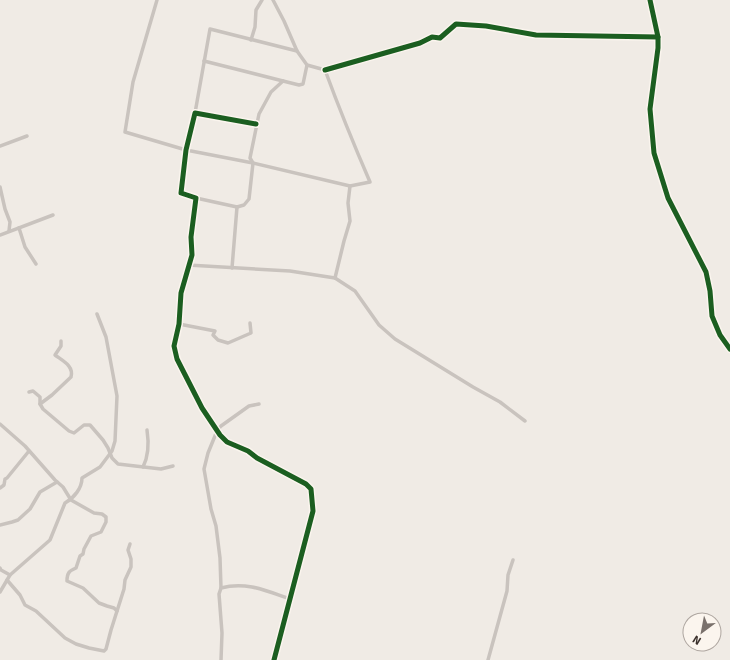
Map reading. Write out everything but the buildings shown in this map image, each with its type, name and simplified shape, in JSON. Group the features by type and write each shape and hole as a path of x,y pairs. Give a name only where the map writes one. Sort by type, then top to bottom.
{"street":[{"path":"156,0 133,82 125,132 186,150 253,163 350,186 370,182 348,131 325,70"},
{"path":"251,40 255,27 256,10 262,0"},
{"path":"273,0 297,51 307,65 325,70 420,43 432,37 440,38 456,24 486,26 536,36 658,37"},
{"path":"650,0 658,37 658,48 650,109 654,153 668,198 706,272 710,291 712,316 720,335 730,349"},
{"path":"283,81 271,92 259,114 250,158 253,163 249,199 244,205 237,207 196,198 181,193 186,150 195,112 210,29 297,51"},
{"path":"204,61 299,85 303,84 307,65"},
{"path":"195,112 256,124"},
{"path":"0,146 27,136"},
{"path":"335,278 350,221 348,203 350,186"},
{"path":"0,187 5,209 10,222 9,231"},
{"path":"196,198 191,237 192,255 181,293 179,324 174,346 176,359 193,392 217,431 227,442 248,451 257,458 306,484 312,489 313,511 274,660"},
{"path":"232,268 237,207"},
{"path":"0,235 53,215"},
{"path":"19,228 25,246 36,264"},
{"path":"188,265 290,271 335,278 355,291 379,325 395,339 500,402 525,422"},
{"path":"0,592 10,575 50,540 65,503 71,500 82,485 82,478 100,467 111,454 115,441 117,396 106,338 97,314"},
{"path":"179,324 215,331 213,335 218,340 228,343 251,333 250,323"},
{"path":"40,404 69,380 72,374 69,365 55,355 61,346 60,341"},
{"path":"29,392 33,392 40,397 40,404 43,409 72,433 84,425 90,426 103,440 112,458 118,464 161,469 173,466"},
{"path":"221,660 222,633 220,558 216,526 211,509 204,469 208,453 217,431 238,413 249,406 259,404"},
{"path":"0,424 29,451 57,482 63,486 71,500 94,513 105,515 107,520 101,532 91,536 83,554 80,556 76,568 67,574 67,581 83,588 99,603 114,608 118,611"},
{"path":"143,467 147,458 149,442 147,430"},
{"path":"0,488 4,485 5,479 29,451"},
{"path":"0,525 18,520 30,510 40,492 57,482"},
{"path":"7,580 20,595 25,605 36,611 65,638 76,644 104,651 106,649 110,630 118,611 131,567 131,559 128,550 130,544"},
{"path":"488,660 508,591 508,575 514,560"},
{"path":"0,568 10,575"},
{"path":"221,588 249,585 290,599"}],"cycle path":[{"path":"650,0 658,37 658,48 650,109 654,153 668,198 706,272 710,291 712,316 720,335 730,349"},
{"path":"325,70 420,43 432,37 440,38 456,24 486,26 536,35 658,37"},
{"path":"256,124 195,113 186,150 181,193 196,198 191,237 192,255 181,293 179,324 174,346 177,359 202,408 220,435 227,442 248,451 257,458 306,484 311,489 313,511 274,660"}]}
